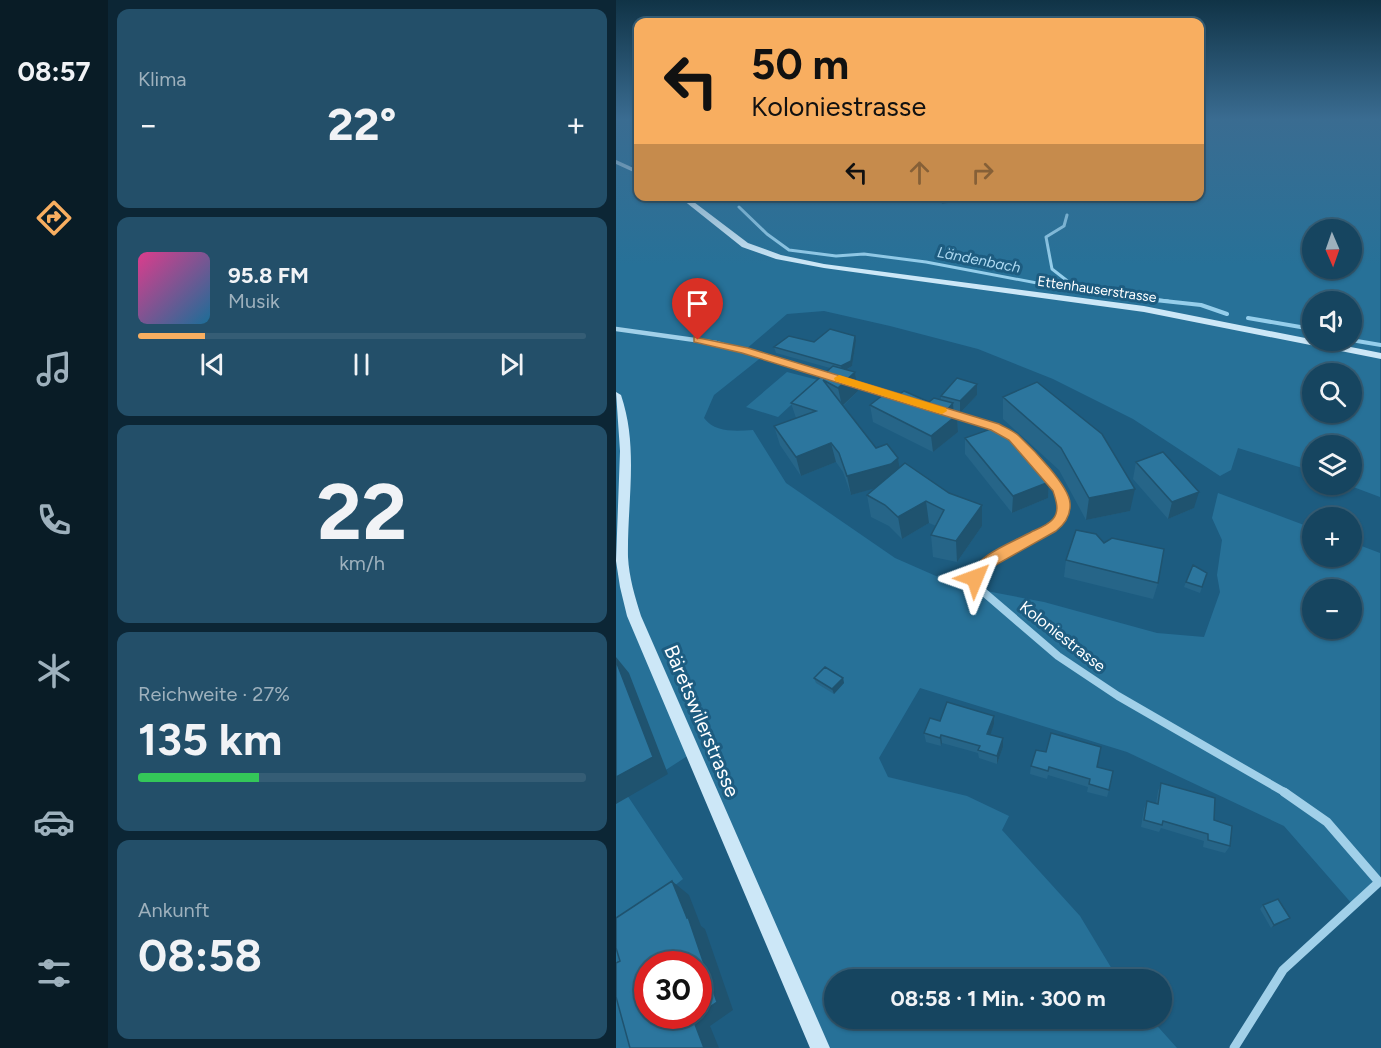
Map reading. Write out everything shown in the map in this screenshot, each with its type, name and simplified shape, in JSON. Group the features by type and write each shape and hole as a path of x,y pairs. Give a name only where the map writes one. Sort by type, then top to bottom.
{"street":[{"name":"Ettenhauserstrasse","path":"688,201 745,245 779,257 824,266 1144,309 1381,356"},
{"path":"616,329 716,343 837,378"},
{"path":"848,381 906,399"},
{"name":"Bäretswilerstrasse","path":"616,395 625,430 622,560 626,590 634,616 820,1048"},
{"name":"Koloniestrasse","path":"938,410 1009,433 1059,490 1064,501 1063,513 1058,523 991,561 978,571 975,581 981,590 1058,656 1118,696 1300,801 1327,822 1379,882 1283,970 1234,1048"}],"shaded area":[{"path":"616,167 627,167 634,170 634,201 941,201 942,204 959,201 1204,201 1204,167 1380,167 1380,497 1362,490 1362,435 1302,435 1302,468 1238,448 1231,470 1220,476 1133,419 1053,379 978,349 824,311 787,314 745,350 763,356 714,395 704,418 720,429 753,430 786,483 895,558 977,594 981,590 1044,602 1157,633 1204,637 1220,592 1217,575 1222,540 1212,518 1218,493 1302,524 1302,567 1362,567 1362,546 1380,553 1380,884 1353,905 1284,826 1127,752 920,688 879,758 888,777 967,796 1009,816 1002,830 1080,916 1112,969 824,969 824,1029 1160,1029 1177,1048 820,1048 692,753 627,795 683,879 617,931 637,1048 616,1048"},
{"path":"787,372 818,380 778,417 746,407"}],"building":[{"path":"830,329 855,336 851,361 841,366 774,347 789,336 814,342"},
{"path":"833,366 855,372 838,388 823,380 876,448 887,444 898,458 891,464 847,476 839,453 831,443 796,457 774,426 816,411 791,403"},
{"path":"957,378 977,384 960,401 941,396"},
{"path":"1037,382 1102,434 1135,489 1089,498 1061,448 1003,397"},
{"path":"904,391 929,402 934,398 953,403 947,410 957,415 931,436 870,405 883,395 893,399"},
{"path":"999,426 1049,482 1013,496 965,438"},
{"path":"1163,452 1199,492 1172,502 1136,462"},
{"path":"905,463 949,493 982,505 956,541 931,535 944,510 926,501 898,517 885,505 867,495"},
{"path":"1076,530 1096,534 1104,543 1112,538 1164,549 1158,583 1066,560"},
{"path":"1193,565 1207,573 1202,587 1186,582"},
{"path":"616,661 653,757 616,777"},
{"path":"825,667 843,678 832,689 814,678"},
{"path":"947,702 994,716 987,734 1003,738 997,756 978,750 980,746 941,735 940,738 924,733 930,718 940,721"},
{"path":"1051,733 1101,747 1097,767 1113,771 1109,790 1089,784 1090,779 1049,767 1048,771 1031,766 1036,750 1046,752"},
{"path":"1161,783 1215,798 1214,820 1232,826 1230,846 1208,840 1208,834 1163,821 1162,825 1144,820 1147,801 1158,804"},
{"path":"672,881 700,951 634,951 634,1029 697,1029 704,1048 630,1048 616,997 616,963 620,961 616,948 616,918"},
{"path":"1278,899 1290,918 1274,925 1263,905"},
{"path":"712,987 717,1002 712,1005"}],"waterway":[{"name":"Ländenbach","path":"739,207 767,234 789,250 836,256 864,254 926,262 1079,291 1168,301"},
{"path":"1067,215 1064,226 1046,237 1052,269 1079,290"},
{"name":"Ländenbach","path":"1155,300 1201,305 1227,314"},
{"name":"Ländenbach","path":"1248,318 1302,327"},
{"name":"Ländenbach","path":"1362,342 1381,345"}],"slow traffic":[{"path":"839,378 942,411"}],"route":[{"path":"698,340 744,350 848,381 995,427 1014,437 1059,490 1064,501 1063,513 1058,523 987,563 978,571 975,578"}]}
